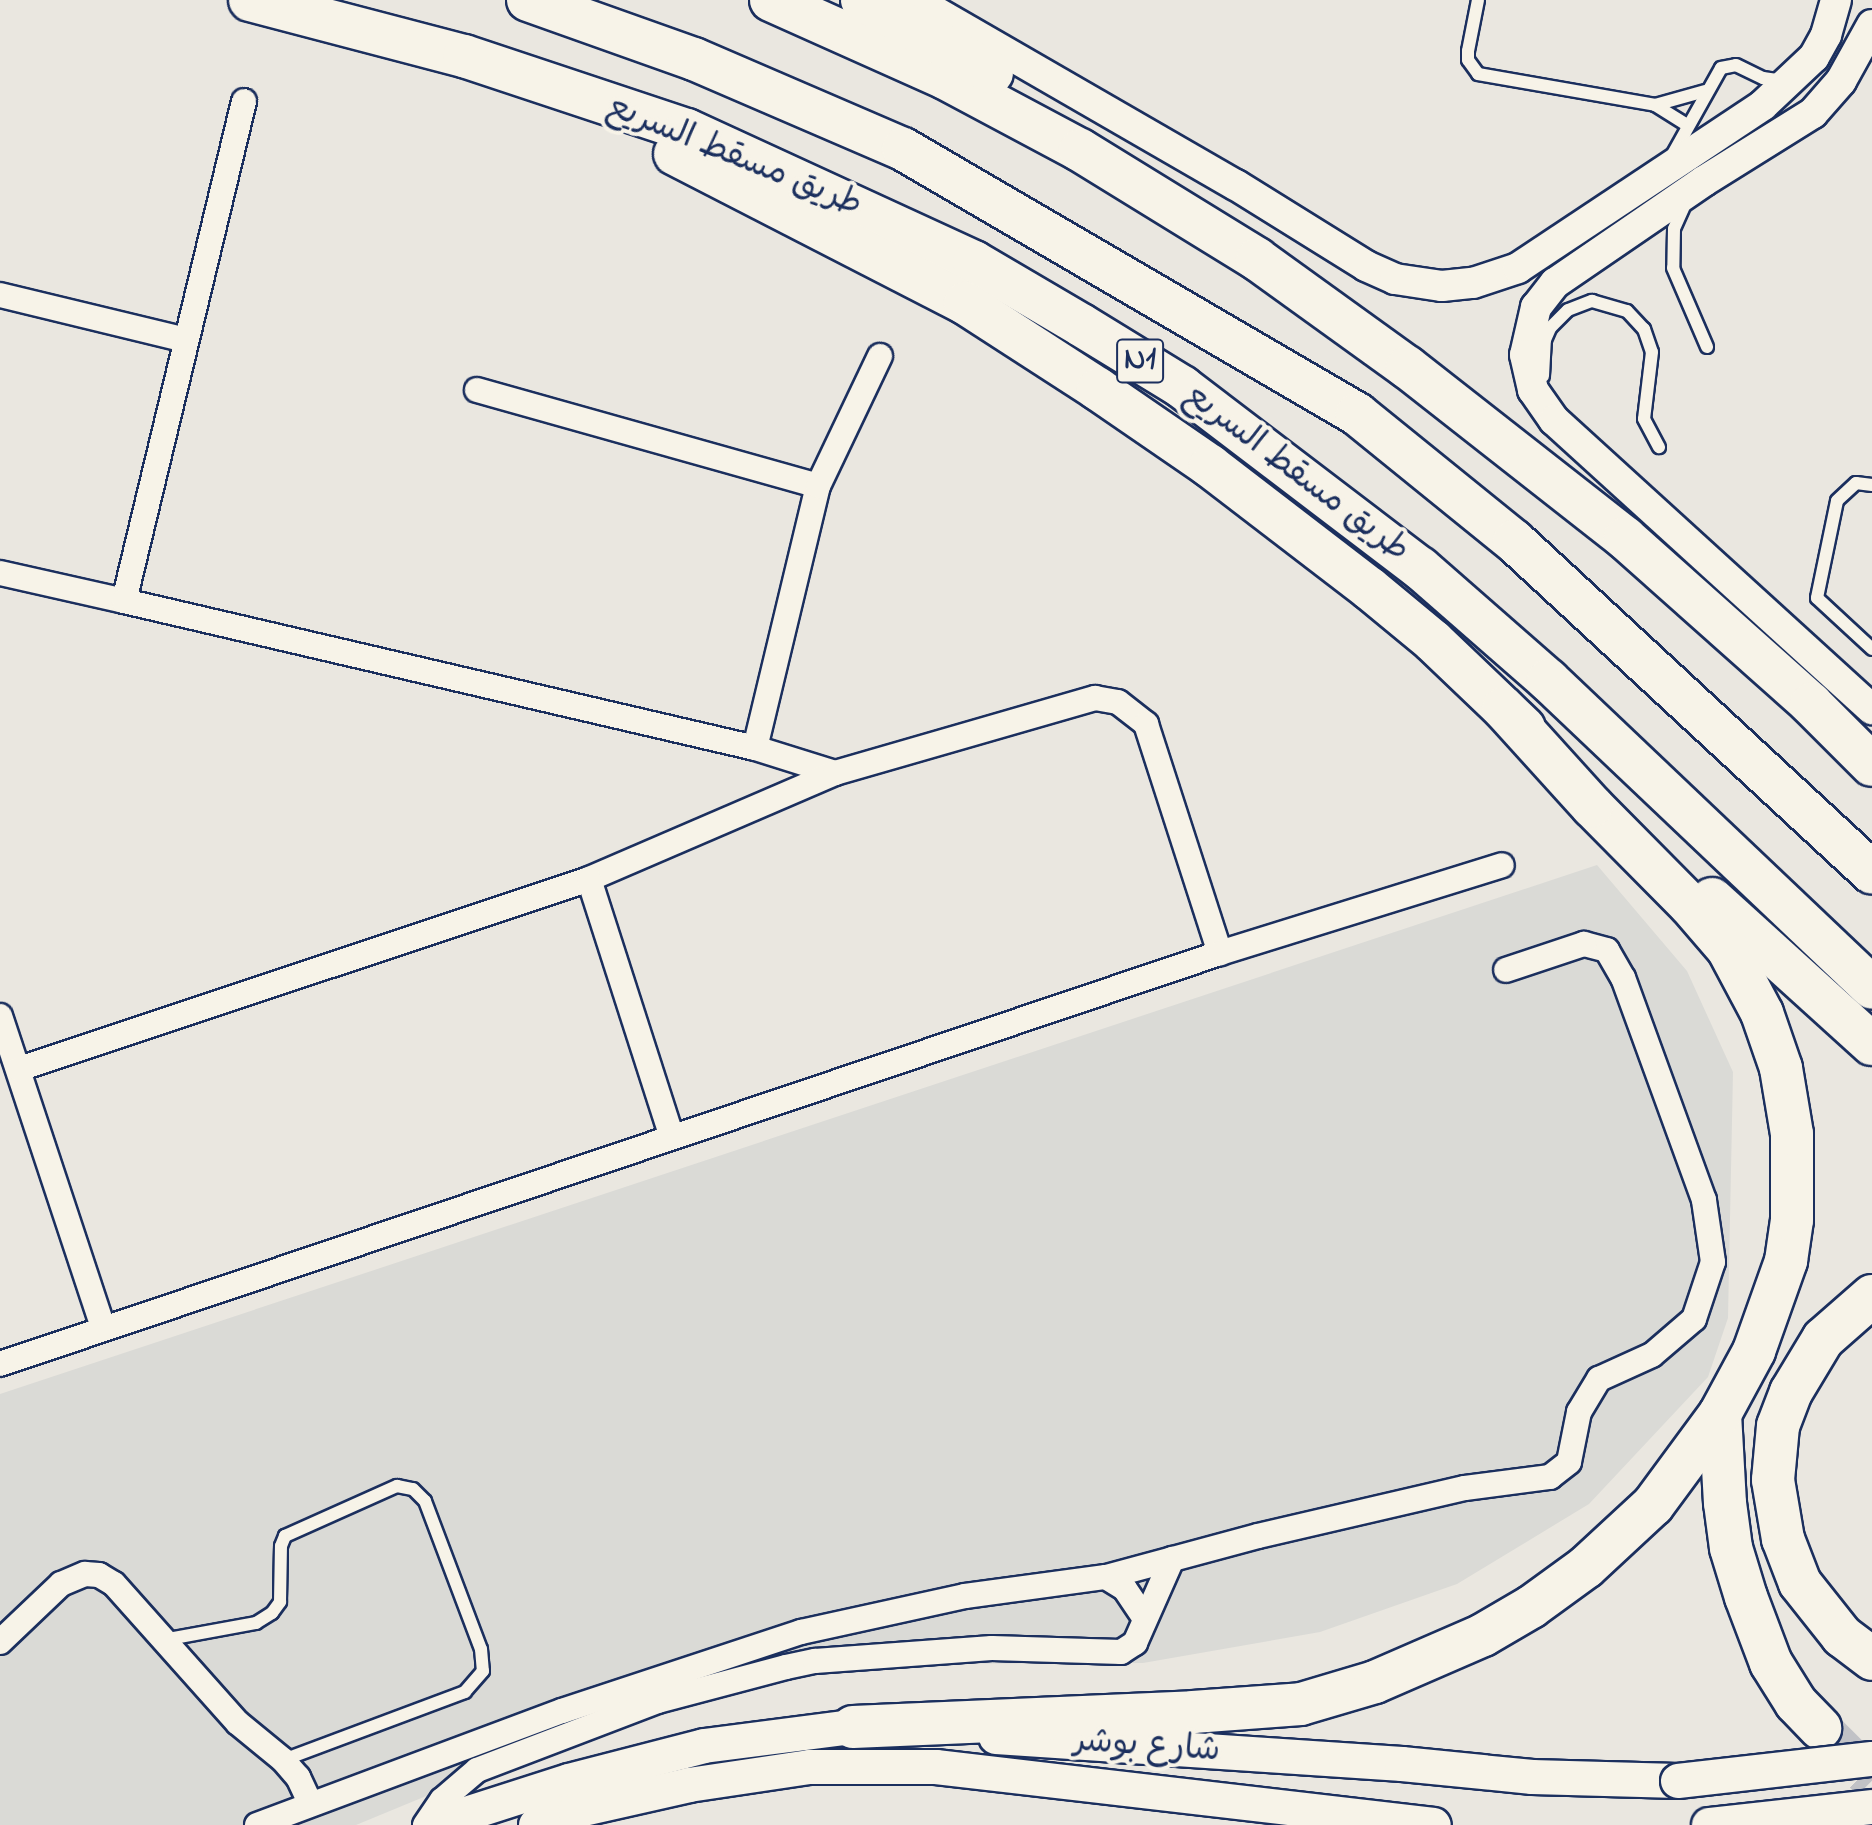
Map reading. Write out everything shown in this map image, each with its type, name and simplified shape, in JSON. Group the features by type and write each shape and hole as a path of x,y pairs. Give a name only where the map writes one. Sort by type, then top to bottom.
{"highway":[{"name":"طريق مسقط السريع","path":"250,0 464,56 687,130 974,262 1182,387 1420,568 1548,680 1872,988"},
{"name":"طريق مسقط السريع","path":"528,0 694,59 903,149 1357,414 1514,541 1872,872"},
{"path":"771,0 945,78 1080,150 1257,259 1407,367 1625,538 1811,704 1872,765"},
{"path":"862,0 1134,153 1195,199 1257,259"},
{"path":"464,56 665,148 965,303 1098,389 1294,528 1433,641 1872,1044"},
{"path":"1811,704 1843,722 1872,745"},
{"path":"853,1727 1178,1713 1301,1704 1375,1682 1483,1635 1531,1607 1586,1567 1653,1505 1720,1414 1754,1351 1786,1261 1792,1220 1792,1134 1781,1068 1762,1013 1728,949 1503,708"},
{"path":"1872,1296 1823,1339 1791,1392 1778,1426 1773,1480 1783,1539 1800,1583 1842,1636 1872,1659"},
{"path":"1720,1414 1731,1548 1746,1597 1771,1663 1796,1703 1820,1728"}],"main road":[{"name":"شارع بوشر","path":"432,1825 569,1781 704,1746 853,1727 1402,1764 1532,1777 1678,1781 1872,1759"},
{"name":"شارع بوشر","path":"536,1825 575,1811 689,1785 810,1767 936,1767 1072,1780 1434,1825"},
{"path":"1709,1825 1872,1807"}],"street":[{"path":"915,0 1236,185 1366,266 1410,283 1458,286 1504,274 1531,260 1763,105 1795,79 1821,47 1836,0"},
{"path":"1872,25 1841,81 1823,103 1790,129 1704,181 1567,274 1536,307 1526,337 1527,373 1542,406 1585,450 1710,559 1872,709"},
{"path":"124,601 244,101"},
{"path":"0,295 186,340"},
{"path":"755,748 818,486 880,356"},
{"path":"477,390 818,486"},
{"path":"0,573 755,748 835,773"},
{"path":"19,1069 589,879 835,773 1095,698 1118,702 1146,724 1220,953"},
{"path":"0,1364 1220,953 1502,865"},
{"path":"589,879 672,1137"},
{"path":"257,1825 562,1711 801,1632 965,1596 1106,1577 1465,1488 1550,1477 1569,1462 1579,1412 1599,1379 1652,1355 1694,1319 1713,1262 1704,1200 1623,978 1607,950 1584,944 1506,970"},
{"path":"0,1016 103,1327"},
{"path":"425,1825 442,1800 477,1770 658,1701 815,1661 992,1648 1121,1652 1135,1643 1172,1559"},
{"path":"0,1642 61,1584 85,1574 99,1575 114,1584 238,1723 283,1760 298,1777 310,1803"},
{"path":"1106,1577 1125,1589 1144,1617"}],"lane":[{"path":"1478,0 1468,60 1478,74 1655,105 1688,126"},
{"path":"1660,172 1715,72 1729,65 1773,80 1795,79"},
{"path":"1655,105 1705,91"},
{"path":"1704,181 1679,216 1671,255 1677,281 1707,347"},
{"path":"1585,450 1579,431 1547,390 1542,352 1550,328 1558,318 1568,310 1592,301 1627,311 1649,340 1652,364 1644,419 1659,447"},
{"path":"1872,485 1856,483 1837,501 1817,598 1872,649"},
{"path":"162,1640 256,1623 272,1613 280,1602 281,1546 285,1536 397,1486 413,1489 425,1501 481,1649 483,1671 465,1692 283,1760"}],"shaded area":[{"path":"1597,865 1687,971 1733,1072 1728,1318 1708,1377 1589,1504 1457,1584 1320,1632 1143,1663 844,1664 569,1737 356,1825 0,1825 0,1394"}],"tunnel":[{"path":"1820,1728 1872,1780"}]}
